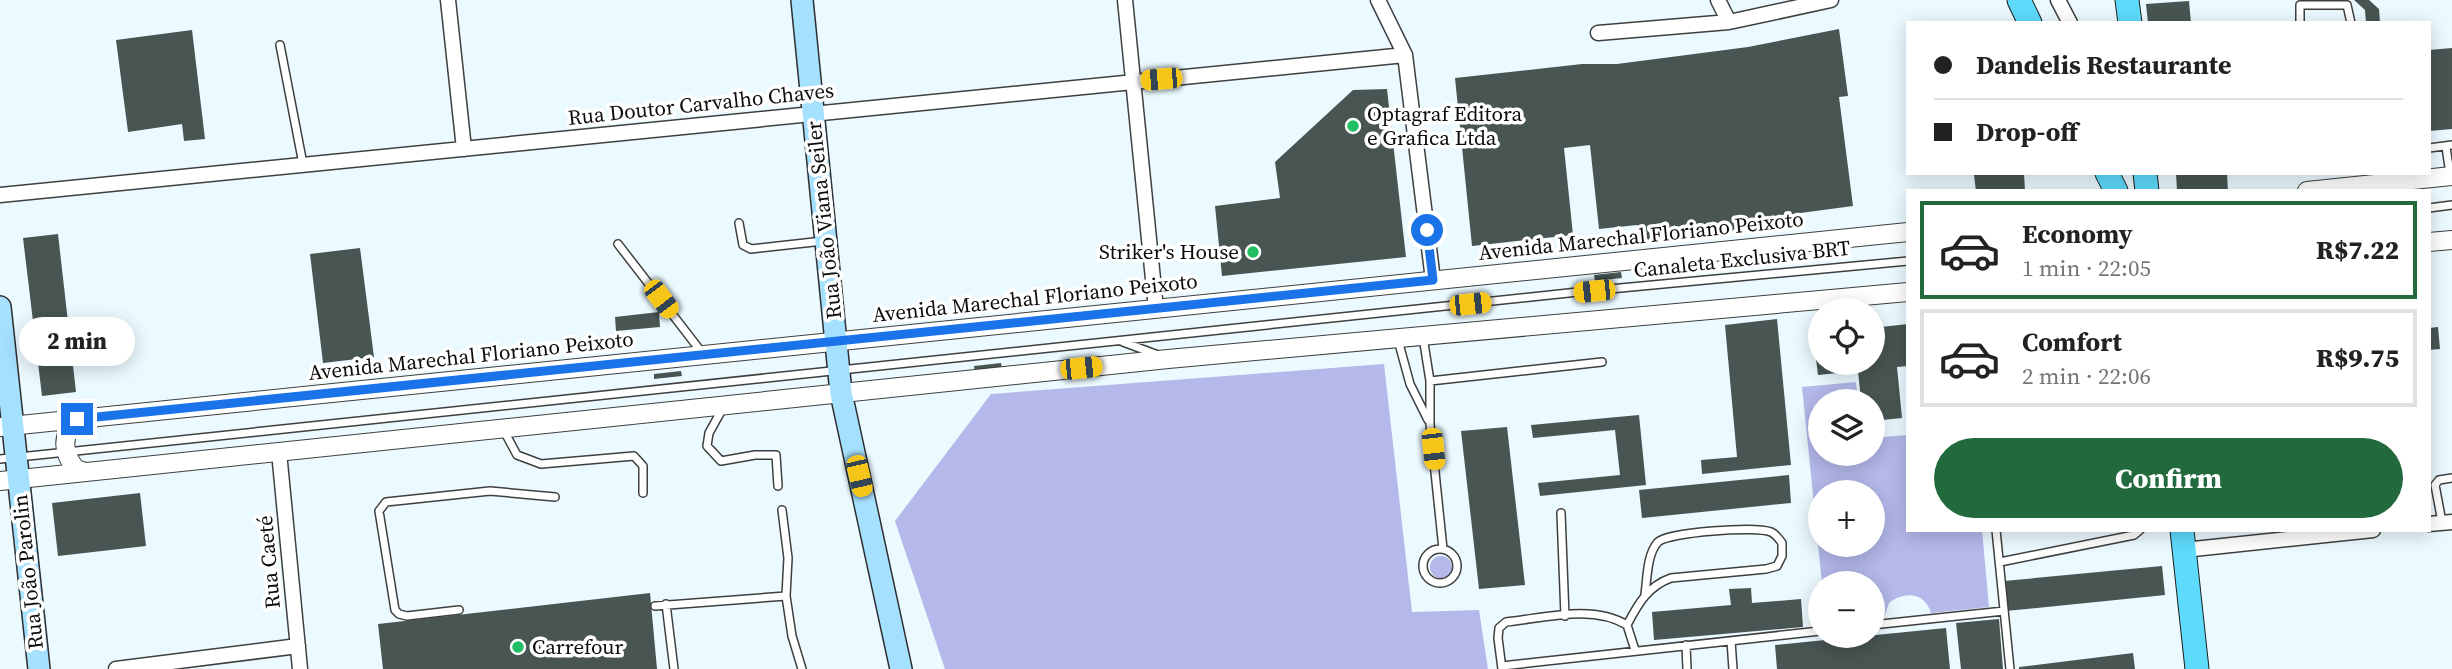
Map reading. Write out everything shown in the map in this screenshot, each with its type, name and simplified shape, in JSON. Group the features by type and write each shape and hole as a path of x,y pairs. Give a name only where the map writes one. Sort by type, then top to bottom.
{"main road":[{"name":"Rua João Viana Seiler","path":"802,0 841,393 901,669"},
{"path":"2019,0 2029,21"},
{"name":"Rua João Parolin","path":"0,307 9,480 39,669"},
{"path":"2183,540 2197,669"},
{"name":"Rua João Viana Seiler","path":"897,644 908,669"}],"street":[{"path":"448,0 464,149"},
{"path":"1125,0 1156,309"},
{"path":"1378,0 1405,55 1433,280"},
{"path":"1718,0 1729,22"},
{"path":"1598,33 1729,22 1831,0"},
{"path":"2059,0 2069,21"},
{"name":"Rua Doutor Carvalho Chaves","path":"0,195 1405,55"},
{"path":"2319,189 2387,178 2451,176"},
{"name":"Avenida Marechal Floriano Peixoto","path":"6,427 1906,232"},
{"path":"2431,242 2452,240"},
{"path":"9,480 1168,359 1906,292"},
{"path":"77,419 69,427 65,452 76,469 85,472"},
{"name":"Rua Caeté","path":"279,452 300,669"},
{"path":"2183,540 2335,532"},
{"path":"116,669 298,646"}],"lane":[{"path":"2300,21 2300,5 2320,4 2347,5 2351,21"},
{"path":"280,45 303,165"},
{"path":"2431,148 2449,146 2451,176"},
{"path":"2431,208 2452,205"},
{"path":"739,223 743,245 751,249 826,241"},
{"path":"618,244 704,355"},
{"name":"Canaleta Exclusiva BRT","path":"8,458 1906,261"},
{"path":"1423,336 1430,381 1430,424 1443,549"},
{"path":"1397,338 1410,384 1430,424"},
{"name":"Canaleta Exclusiva BRT","path":"1119,341 1168,359"},
{"path":"1430,381 1602,362"},
{"path":"724,405 709,433 707,446 721,461 755,455 776,456 778,486"},
{"path":"503,428 517,455 541,464 635,456 643,466 643,494"},
{"path":"2441,523 2435,485 2440,480 2452,478"},
{"path":"459,610 407,616 395,610 379,511 386,502 490,491 555,497"},
{"path":"782,510 788,558 786,596 792,636 802,669"},
{"path":"1561,513 1566,616"},
{"path":"1627,625 1645,595 1658,583 1671,578 1777,566 1782,556 1782,543 1774,532 1755,528 1672,535 1658,541 1652,552 1645,595"},
{"path":"1996,532 2010,669"},
{"path":"2000,562 2137,532"},
{"path":"1443,549 1452,554 1457,563 1456,574 1449,581 1438,583 1429,579 1423,569 1425,559 1432,551 1443,549"},
{"path":"655,606 786,596"},
{"path":"666,604 674,669"},
{"path":"1885,624 2004,611"},
{"path":"1635,650 1627,625 1613,617 1596,613 1506,622 1499,628 1497,638 1502,668 1635,650 1808,632"},
{"path":"1731,640 1733,669"},
{"path":"1686,645 1687,669"}],"shaded area":[{"path":"1384,364 1412,612 1479,610 1488,669 945,669 895,521 991,394"},
{"path":"1856,382 1857,389 1808,389 1808,446 1802,387"},
{"path":"1906,435 1906,532 1982,532 1989,607 1931,613 1919,597 1907,595 1889,603 1885,615 1885,571 1821,571 1819,557 1885,557 1885,480 1811,480 1810,466 1885,466 1885,437"},
{"path":"1441,556 1449,559 1452,567 1449,575 1441,578 1433,575 1430,567 1433,559"}],"building":[{"path":"2354,0 2369,0 2379,9 2380,21 2366,21 2365,10"},
{"path":"2189,1 2191,21 2148,21 2146,4"},
{"path":"1839,29 1848,96 1839,97 1853,206 1770,217 1771,226 1640,243 1637,225 1599,229 1590,145 1564,148 1573,235 1472,246 1455,78 1582,64 1617,64 1748,47"},
{"path":"192,30 205,139 184,141 182,124 128,132 116,40"},
{"path":"2452,48 2452,129 2431,131 2431,50"},
{"path":"1387,89 1406,257 1222,276 1215,206 1280,198 1275,162 1353,90"},
{"path":"1974,175 2024,175 2025,189 1976,189"},
{"path":"2176,175 2227,175 2228,189 2177,189"},
{"path":"58,234 76,392 42,396 23,238"},
{"path":"360,248 374,357 323,363 310,254"},
{"path":"1621,272 1622,278 1595,281 1594,275"},
{"path":"659,312 660,327 616,331 615,317"},
{"path":"1777,319 1791,465 1702,474 1701,460 1737,457 1725,325"},
{"path":"1906,324 1906,366 1897,367 1902,418 1885,420 1885,389 1860,389 1858,375 1885,375 1885,327"},
{"path":"2438,327 2440,349 2431,350 2431,328"},
{"path":"1001,363 1002,369 975,372 974,366"},
{"path":"681,371 682,376 654,379 654,374"},
{"path":"1639,415 1646,485 1540,496 1538,483 1620,475 1615,430 1533,438 1531,425"},
{"path":"1507,427 1525,585 1479,589 1461,431"},
{"path":"1789,475 1791,503 1642,518 1639,490"},
{"path":"140,493 146,546 58,556 52,503"},
{"path":"2162,566 2165,595 2006,611 2004,581"},
{"path":"1751,588 1752,603 1801,599 1803,627 1654,640 1652,612 1731,605 1729,589"},
{"name":"Carrefour","path":"650,593 657,669 383,669 378,624"},
{"path":"1999,619 2003,669 1961,669 1956,623"},
{"path":"1946,628 1950,669 1777,669 1775,645 1808,642 1808,648 1885,648 1885,634"},
{"path":"2133,653 2135,669 2019,669 2019,667"}],"place":[{"name":"Optagraf Editora e Grafica Ltda","path":"1353,126"},
{"name":"Striker's House","path":"1253,252"},
{"name":"Carrefour","path":"518,647"}],"route":[{"path":"77,419 1433,280 1427,230"}]}
